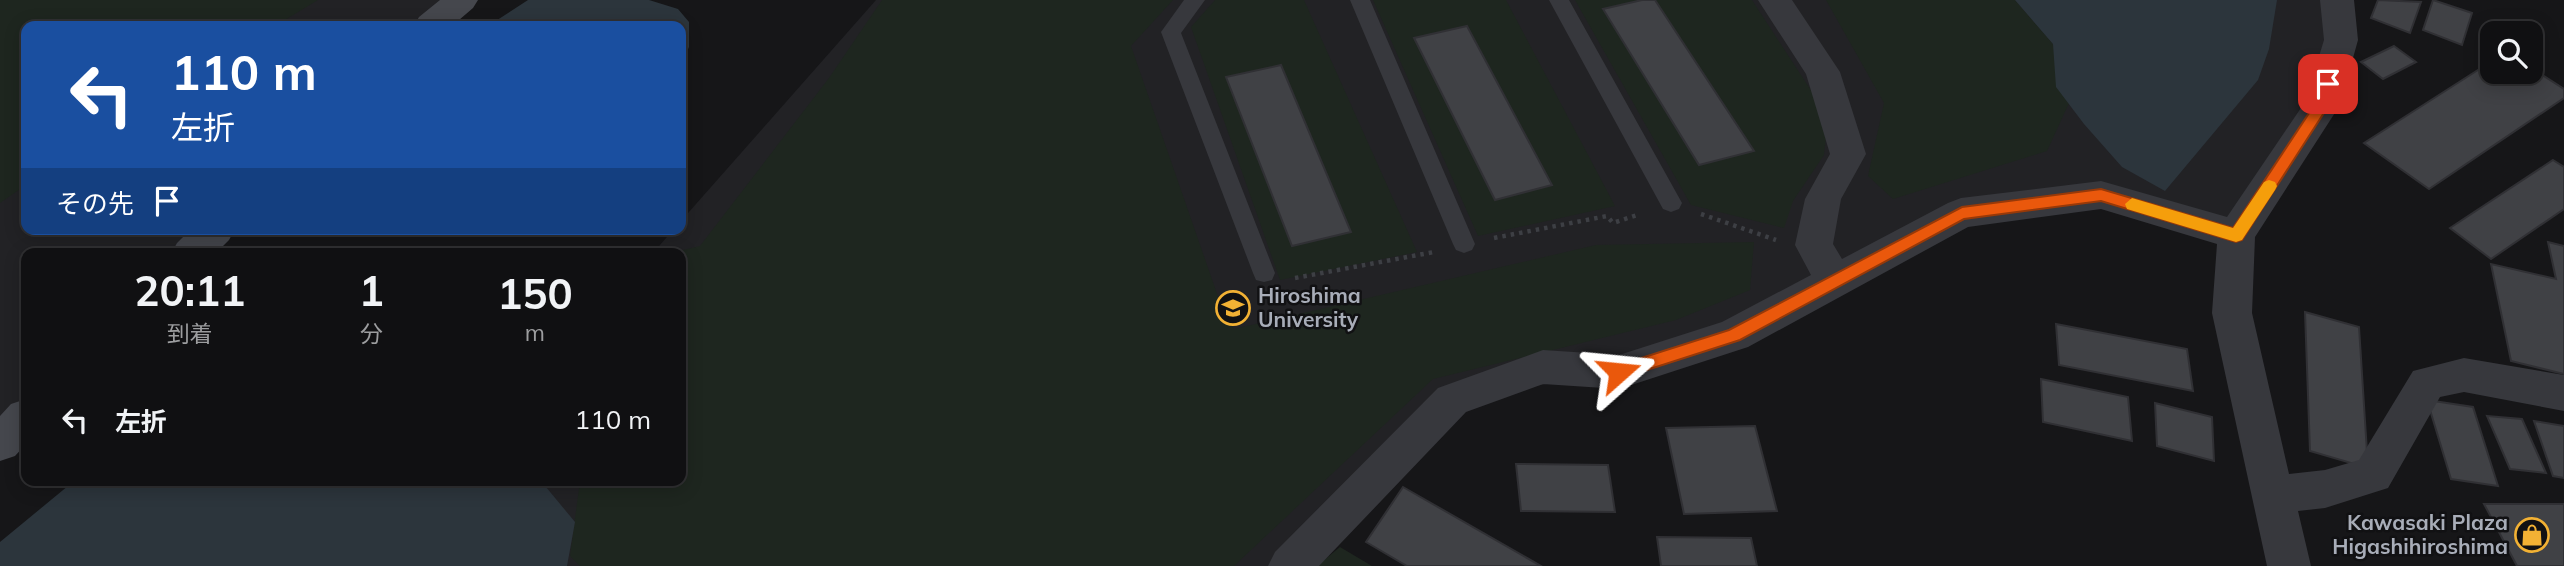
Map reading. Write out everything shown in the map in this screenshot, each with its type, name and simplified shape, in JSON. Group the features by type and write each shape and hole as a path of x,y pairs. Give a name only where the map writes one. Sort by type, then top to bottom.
{"street":[{"path":"437,21 461,0"},
{"path":"1775,0 1823,72 1849,154 1823,199 1814,245 1827,268"},
{"path":"2289,566 2232,313 2236,235 2322,105 2341,40 2337,0"},
{"path":"1290,566 1452,400 1543,367 1619,372 1734,335 1827,268 1962,213 2101,195 2236,235"},
{"path":"196,248 210,235"},
{"path":"2272,495 2325,489 2373,475 2427,383 2464,375 2564,393"},
{"path":"0,443 21,421"}],"lane":[{"path":"1195,0 1171,32 1264,273"},
{"path":"1360,0 1464,244"},
{"path":"1559,0 1671,203"}],"path":[{"path":"1671,203 1827,268"}],"shaded area":[{"path":"0,0 461,0 437,21 21,21 21,235 210,235 196,248 21,248 21,422 0,443"},
{"path":"0,0 318,0 283,21 21,21 21,188 0,203"},
{"path":"528,0 649,0 678,9 689,22 689,47 686,54 686,21 496,21"},
{"name":"Hiroshima University","path":"876,0 2337,0 2341,40 2236,235 2101,195 1962,213 1619,372 1452,400 1279,566 535,566 537,502 542,486 686,486 686,248 657,248 669,235 686,235 686,215"},
{"path":"882,0 1173,0 1131,46 1223,311 1234,329 1596,245 1754,242 1750,290 1676,320 1433,379 1234,566 580,566 570,556 579,486 686,486 686,249 700,246 829,78"},
{"path":"1215,0 1304,0 1417,252 1280,280 1191,27"},
{"path":"1373,0 1506,0 1615,206 1478,236","holes":["1467,27 1551,185 1495,199 1415,38"]},
{"path":"1575,0 1642,0 1700,165 1753,151 1655,0 1752,0 1816,98 1827,126 1824,155 1793,201 1784,228 1691,205"},
{"path":"1826,0 2015,0 2053,44 2069,103 2047,151 1893,199 1868,176 1884,103"},
{"path":"2015,0 2277,0 2269,49 2258,80 2165,191 2122,167 2084,124 2056,87 2053,44"},
{"path":"444,235 483,235 454,237"},
{"path":"68,486 545,486 575,522 567,566 0,566 0,542"},
{"path":"1340,547 1372,566 1317,566"}],"building":[{"path":"1642,0 1655,0 1754,151 1699,165 1603,9"},
{"path":"2378,0 2421,2 2410,33 2371,18"},
{"path":"2433,0 2472,13 2462,45 2423,30"},
{"path":"1467,26 1552,185 1495,200 1414,38"},
{"path":"2394,46 2416,62 2383,79 2361,62"},
{"path":"1281,65 1351,232 1292,246 1226,77"},
{"path":"2480,69 2480,84 2543,84 2543,75 2564,89 2564,98 2429,189 2364,143"},
{"path":"2553,160 2564,167 2564,209 2491,259 2450,228"},
{"path":"2548,242 2564,246 2564,374 2511,361 2491,264 2556,279"},
{"path":"2305,312 2359,327 2368,468 2310,451"},
{"path":"2056,324 2187,349 2193,391 2059,365"},
{"path":"2041,379 2128,397 2132,441 2043,422"},
{"path":"2427,400 2473,407 2498,486 2451,479"},
{"path":"2155,403 2212,417 2214,461 2157,446"},
{"path":"2487,416 2522,419 2546,473 2510,469"},
{"path":"2534,421 2564,426 2564,478 2553,476"},
{"path":"1755,426 1777,511 1684,514 1666,428"},
{"path":"1516,464 1608,465 1615,512 1521,511"},
{"path":"1403,487 1541,566 1407,566 1366,542"},
{"name":"Kawasaki Plaza Higashihiroshima","path":"2484,504 2564,504 2564,566 2517,566"},
{"path":"1657,537 1751,538 1757,566 1661,566"}],"slow traffic":[{"path":"2132,204 2236,235 2269,186"}],"place":[{"name":"Hiroshima University","path":"1233,308"},
{"name":"Kawasaki Plaza Higashihiroshima","path":"2532,535"}],"route":[{"path":"1619,372 1734,335 1962,213 2101,195 2236,235 2322,105 2328,84"}]}
